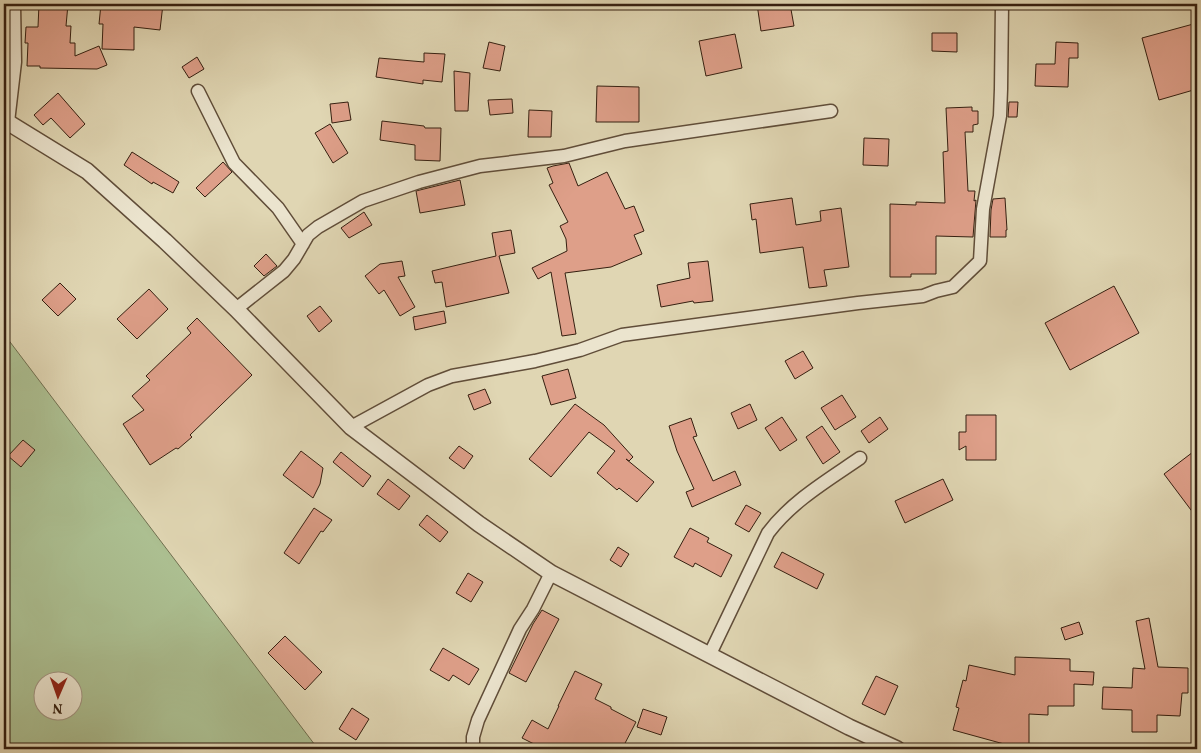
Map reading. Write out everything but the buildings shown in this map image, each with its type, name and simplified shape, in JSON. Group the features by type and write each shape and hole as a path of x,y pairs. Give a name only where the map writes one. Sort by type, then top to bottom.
{"street":[{"path":"14,4 15,62 6,121 87,171 165,241 352,426 479,524 551,572 897,749"},
{"path":"352,426 428,385 452,376 535,362 580,350 622,334 923,296 953,287 980,261 983,209 1000,116 1002,4"},
{"path":"198,91 234,163 278,208 302,244"},
{"path":"236,310 284,271 294,259 308,235 364,200 419,182 480,166 564,156 625,141 831,111"},
{"path":"710,654 768,533 779,519 816,488 860,458"},
{"path":"473,749 473,737 478,720 520,630 533,609 551,572"}],"green space":[{"path":"4,334 318,749 4,749"}]}
